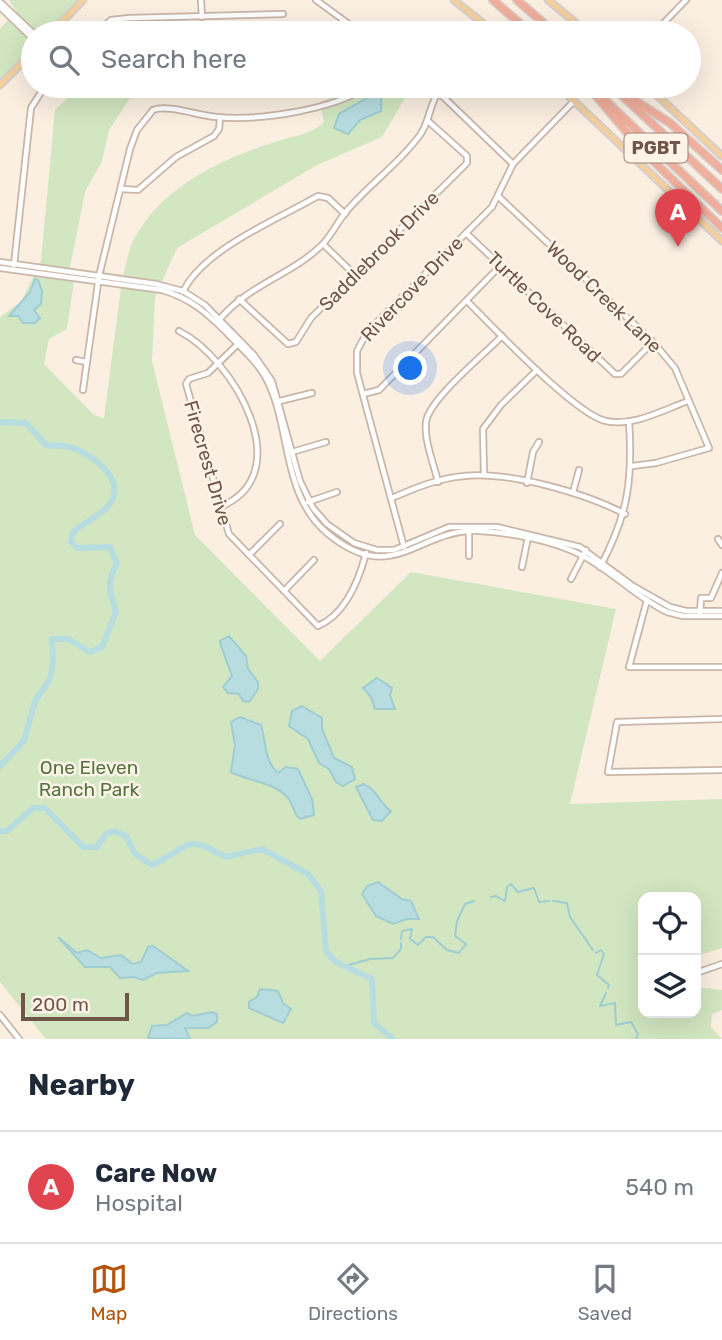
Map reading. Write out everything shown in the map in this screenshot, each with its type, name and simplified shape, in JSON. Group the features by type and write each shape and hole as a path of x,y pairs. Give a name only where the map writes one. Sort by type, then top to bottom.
{"highway":[{"path":"493,0 517,21"},
{"path":"517,0 541,21"},
{"path":"599,98 634,142 722,228"},
{"name":"PGBT","path":"602,98 722,211"},
{"name":"PGBT","path":"625,98 722,189"},
{"path":"630,98 670,123 722,170"}],"main road":[{"path":"63,21 83,0"},
{"path":"454,0 480,21"},
{"path":"548,0 573,21"},
{"path":"0,85 21,64"},
{"path":"572,98 722,241"},
{"path":"660,98 722,156"}],"street":[{"path":"201,0 202,17"},
{"path":"316,0 345,21"},
{"path":"666,21 686,0"},
{"path":"0,4 21,24"},
{"path":"115,21 283,14"},
{"path":"13,267 31,108 37,98"},
{"path":"83,390 99,279 134,135 156,108 220,118 279,113 332,104 344,98"},
{"path":"219,321 239,299 304,259 322,244 345,214 409,149 428,121 435,98"},
{"path":"446,98 513,164"},
{"name":"Rivercove Drive","path":"406,554 355,364 361,339 499,197 513,164 575,101"},
{"path":"122,189 138,190 176,156 214,136 219,129 220,118"},
{"name":"Saddlebrook Drive","path":"239,299 288,344 294,344 311,318 468,160 428,121"},
{"path":"182,294 200,270 216,256 318,196 328,198 345,214"},
{"name":"Wood Creek Lane","path":"499,197 653,342 675,368 709,448 656,463 632,466"},
{"name":"Turtle Cove Road","path":"466,233 615,374 621,374 653,342"},
{"path":"322,244 355,275"},
{"path":"0,262 13,267"},
{"path":"363,394 379,390 468,302 500,266"},
{"path":"0,268 13,267 156,284 205,305 264,374 277,402 306,502 327,533 382,556 406,554 440,537 469,528"},
{"path":"468,302 537,370 593,417 606,421 629,421 688,401"},
{"path":"179,331 191,337 238,387 258,454 258,468 243,492 220,507"},
{"path":"438,482 426,431 427,418 435,403 502,336"},
{"path":"218,364 239,343"},
{"path":"76,360 87,362"},
{"name":"Firecrest Drive","path":"218,364 208,373 189,379 187,390 229,534 318,626 327,621 354,589 366,550"},
{"path":"484,475 483,429 501,405 537,370"},
{"path":"277,402 312,393"},
{"path":"600,567 625,514 632,466 629,421"},
{"path":"290,452 326,442"},
{"path":"527,483 533,452 539,442"},
{"path":"573,492 579,470"},
{"path":"392,498 438,482 484,475 573,492 625,514"},
{"path":"306,502 337,492"},
{"path":"249,555 280,524"},
{"path":"366,550 404,547 436,531 469,528 568,542 603,562 648,599"},
{"path":"469,528 469,556"},
{"path":"528,536 583,556 648,599 679,610 722,617"},
{"path":"522,567 528,536"},
{"path":"718,539 722,545"},
{"path":"571,579 586,550"},
{"path":"284,591 314,560"},
{"path":"699,614 701,598 711,598 722,573"},
{"path":"648,599 628,664 632,669 722,667"},
{"path":"699,614 722,611"},
{"path":"722,719 617,722 608,772 722,770"},
{"path":"701,971 722,964"},
{"path":"0,1015 18,1038"}],"green space":[{"path":"9,0 77,0 57,21 21,21 21,58 0,80 0,29 16,11"},
{"name":"One Eleven Ranch Park","path":"67,98 130,98 109,130 102,161 85,192 70,268 123,275 132,243 146,220 161,204 195,177 233,157 312,130 324,122 320,102 330,98 405,98 382,137 317,165 177,248 155,297 152,361 195,535 320,661 411,572 616,609 570,804 722,799 722,948 701,954 701,892 638,892 638,1018 701,1018 701,988 722,990 722,1010 712,1014 711,1027 722,1039 46,1039 0,982 0,317 21,302 41,261 55,110","holes":["74,281 121,288 104,418 94,415 44,364 49,339 67,329"]}],"water":[{"path":"367,98 381,98 381,111 360,120 348,134 334,128 339,114"},
{"path":"35,279 42,291 41,304 34,310 40,318 35,323 23,323 18,316 9,316 30,292"},
{"path":"229,636 246,656 248,669 258,682 258,689 249,702 243,701 239,694 228,693 223,687 232,676 220,641"},
{"path":"377,678 392,688 390,695 395,709 375,709 371,697 363,688"},
{"path":"302,706 322,718 322,729 334,758 352,767 355,779 343,786 336,782 329,769 319,763 308,739 289,726 292,711"},
{"path":"240,717 261,725 270,763 278,773 286,767 298,769 312,799 314,815 300,819 289,799 280,791 231,772 235,745 231,722"},
{"path":"363,784 372,789 391,811 382,821 373,820 356,787"},
{"path":"378,882 402,899 411,901 419,919 407,919 393,924 376,916 362,894 367,886"},
{"path":"58,937 77,953 87,950 101,958 121,955 133,964 141,962 148,947 153,946 188,971 157,973 143,980 134,977 120,978 110,967 85,967"},
{"path":"260,989 278,991 283,1003 291,1009 283,1023 249,1008 249,1002 257,997"},
{"path":"212,1012 217,1014 217,1022 208,1028 185,1028 190,1039 148,1038 152,1026 167,1025 187,1013 192,1016"}],"waterway":[{"path":"0,422 26,423 46,445 81,451 106,470 114,487 114,496 106,509 73,532 71,542 78,548 110,547 117,564 111,576 110,588 116,612 102,647 90,652 68,639 52,639 53,662 50,679 35,701 24,741 0,766"},
{"path":"0,831 7,831 33,808 45,808 83,847 97,847 106,834 114,831 126,836 135,854 152,865 193,844 211,849 225,857 262,849 308,874 321,891 326,951 336,962 372,979 374,1023 393,1039"},
{"path":"491,897 496,896 505,901 507,887 511,884 518,892 534,888 539,902 549,901"},
{"path":"401,939 402,931 412,929 410,939 418,945 426,937 433,937 447,950 459,953 466,944 455,936 457,921 465,904 474,901"},
{"path":"553,901 567,903 570,917 593,950"},
{"path":"345,966 370,959 393,958 401,949 401,943"},
{"path":"596,953 601,950 604,954 597,975 609,985 608,988"},
{"path":"606,993 600,1006 615,1003 616,1025 631,1022 638,1034 636,1039"}],"place":[{"name":"Care Now","path":"678,247"}]}
